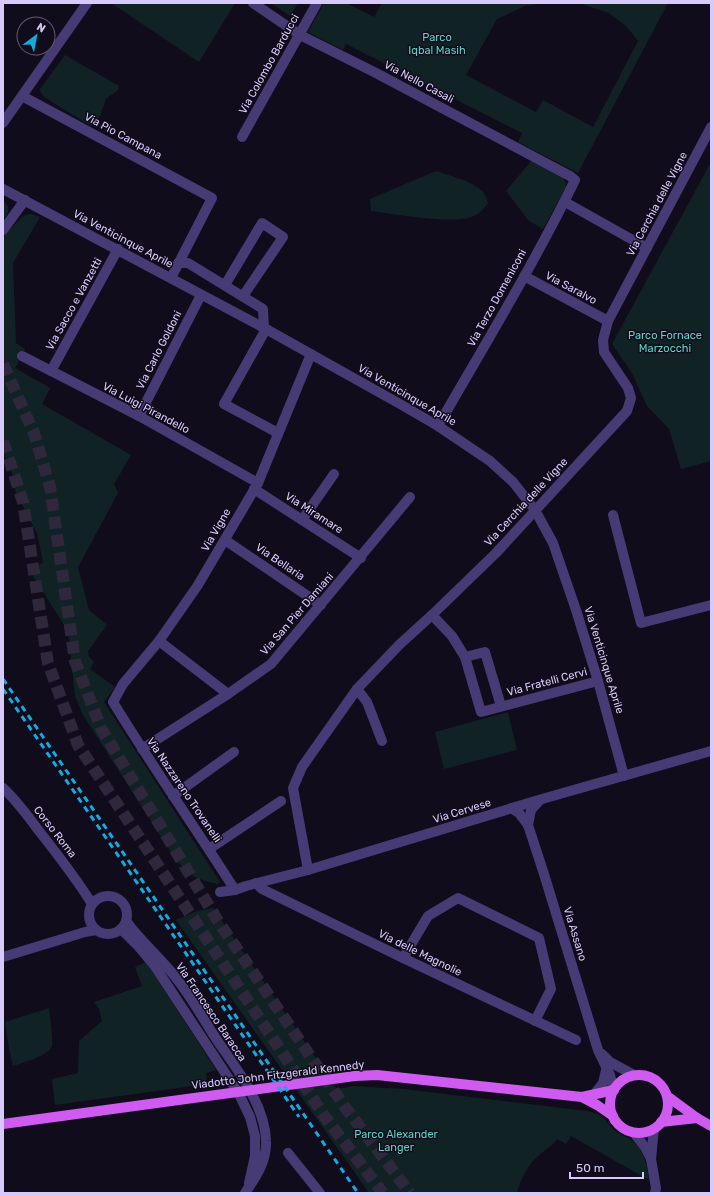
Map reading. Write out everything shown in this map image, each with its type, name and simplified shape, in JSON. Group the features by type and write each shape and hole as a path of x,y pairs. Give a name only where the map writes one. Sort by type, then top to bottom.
{"main road":[{"name":"Viadotto John Fitzgerald Kennedy","path":"3,1124 355,1076 377,1075 582,1097 593,1096 614,1090"},
{"path":"697,1118 658,1126 641,1133 634,1133 621,1127 613,1116 610,1107 610,1098 619,1083 626,1078 641,1075 654,1079 660,1084 667,1096 697,1118 711,1126"},
{"path":"658,1126 666,1114 668,1105 667,1096"},
{"name":"Viadotto John Fitzgerald Kennedy","path":"582,1097 605,1109 613,1116"}],"street":[{"path":"3,123 86,3"},
{"name":"Via Nello Casali","path":"252,3 300,34 460,117 575,180"},
{"name":"Via Colombo Barducci","path":"242,137 317,3"},
{"name":"Via Pio Campana","path":"22,96 212,198 178,263"},
{"name":"Via Cerchia delle Vigne","path":"308,870 293,788 302,767 357,689 399,645 496,553 627,411 631,398 628,388 604,352 603,340 608,321 711,127"},
{"name":"Via Terzo Domeniconi","path":"438,426 524,276 565,202 575,180"},
{"name":"Via Venticinque Aprile","path":"3,189 265,328 438,426 490,461 513,482 535,510 553,543 598,681 624,776"},
{"path":"3,230 25,200"},
{"path":"565,202 647,248"},
{"path":"225,285 262,223 283,237 243,296"},
{"name":"Via Sacco e Vanzetti","path":"51,371 118,249"},
{"path":"171,278 178,263 188,263 262,309 265,328 224,404 278,433"},
{"name":"Via Saralvo","path":"524,276 608,321"},
{"name":"Via Carlo Goldoni","path":"139,416 201,295"},
{"name":"Via Vigne","path":"114,702 123,684 159,641 198,585 256,486 311,354"},
{"name":"Via Luigi Pirandello","path":"22,356 139,416 256,486"},
{"path":"302,520 334,474"},
{"name":"Via Miramare","path":"256,486 302,520 361,558"},
{"name":"Via San Pier Damiani","path":"142,749 228,694 271,664 361,558 410,497"},
{"path":"613,515 641,623 711,605"},
{"name":"Via Bellaria","path":"225,540 321,605"},
{"name":"Via Fratelli Cervi","path":"432,615 452,636 465,657 480,712 598,681"},
{"path":"159,641 228,694"},
{"name":"Via Fratelli Cervi","path":"465,657 485,652 501,706"},
{"path":"357,689 367,702 382,741"},
{"name":"Via Nazzareno Trovanelli","path":"114,702 142,749 235,890"},
{"name":"Via Cervese","path":"220,892 235,890 256,883 308,870 511,808 711,751"},
{"path":"173,796 234,752"},
{"name":"Corso Roma","path":"3,788 13,798 78,881 92,904"},
{"path":"528,825 531,810 542,799"},
{"path":"209,849 281,801"},
{"name":"Via Assano","path":"511,808 519,813 528,825 598,1050 607,1066 614,1090"},
{"name":"Corso Roma","path":"78,881 101,896"},
{"name":"Via delle Magnolie","path":"256,883 262,889 576,1040"},
{"path":"101,896 111,896 117,898 122,902 127,911 123,925 112,934 102,933 93,926 89,914 92,904 101,896"},
{"path":"403,958 428,916 458,898 539,938 551,989 535,1021"},
{"name":"Via Francesco Baracca","path":"123,925 154,965 245,1105 255,1136 255,1156 246,1192"},
{"path":"3,957 85,932 93,926"},
{"path":"598,1050 610,1062 634,1076"},
{"path":"593,1096 603,1083 607,1066"},
{"path":"651,1159 658,1126"},
{"path":"634,1133 645,1147 651,1159 655,1193"},
{"path":"288,1153 320,1193"}],"green space":[{"path":"111,3 235,3 199,62"},
{"path":"271,3 298,3 290,16"},
{"name":"Parco Iqbal Masih","path":"324,3 346,3 374,17 382,3 543,3 525,6 497,19 466,75 536,112 543,100 593,127 638,41 626,26 609,13 579,3 668,3 578,173 518,142 522,133 346,44 343,50 308,32"},
{"path":"65,55 119,86 118,90 106,99 100,116 91,126 44,97 41,93 40,89"},
{"path":"532,160 562,177 566,182 566,187 543,229 529,221 506,191"},
{"name":"Parco Fornace Marzocchi","path":"711,162 711,461 681,469 669,429 647,406 632,373 612,344"},
{"path":"436,171 466,181 481,190 484,193 488,204 474,216 453,219 424,218 371,211 370,199"},
{"path":"3,201 8,208 6,217 3,219"},
{"path":"31,214 40,217 13,263 16,343 25,349 15,368 50,388 42,404 131,455 114,484 118,493 78,567 89,610 107,625 88,651 89,657 94,662 90,669 115,687 104,702 220,882 218,884 198,878 188,873 174,857 83,715 75,696 68,631 31,573 43,562 37,533 15,490 13,475 3,452 3,237 22,217"},
{"path":"508,712 517,750 444,769 435,732"},
{"name":"Parco Alexander Langer","path":"213,908 337,1089 353,1086 403,1089 593,1112 603,1118 616,1132 637,1144 644,1159 649,1180 571,1136 566,1144 557,1139 534,1160 525,1173 517,1193 369,1193 176,920 197,911"},
{"path":"146,962 216,1070 206,1073 207,1084 55,1105 52,1079 78,1073 79,1041 102,1021 99,1009 94,1002 142,986 135,967"},
{"path":"49,1008 52,1043 50,1050 40,1056 13,1066 5,1022"}],"tunnel":[{"path":"3,364 34,433 50,487 75,661 101,728 218,921 345,1107 410,1193"},
{"path":"3,441 23,502 48,663 78,745 325,1117 383,1193"}],"railway":[{"path":"3,679 358,1193"},
{"path":"3,689 299,1117"}]}
